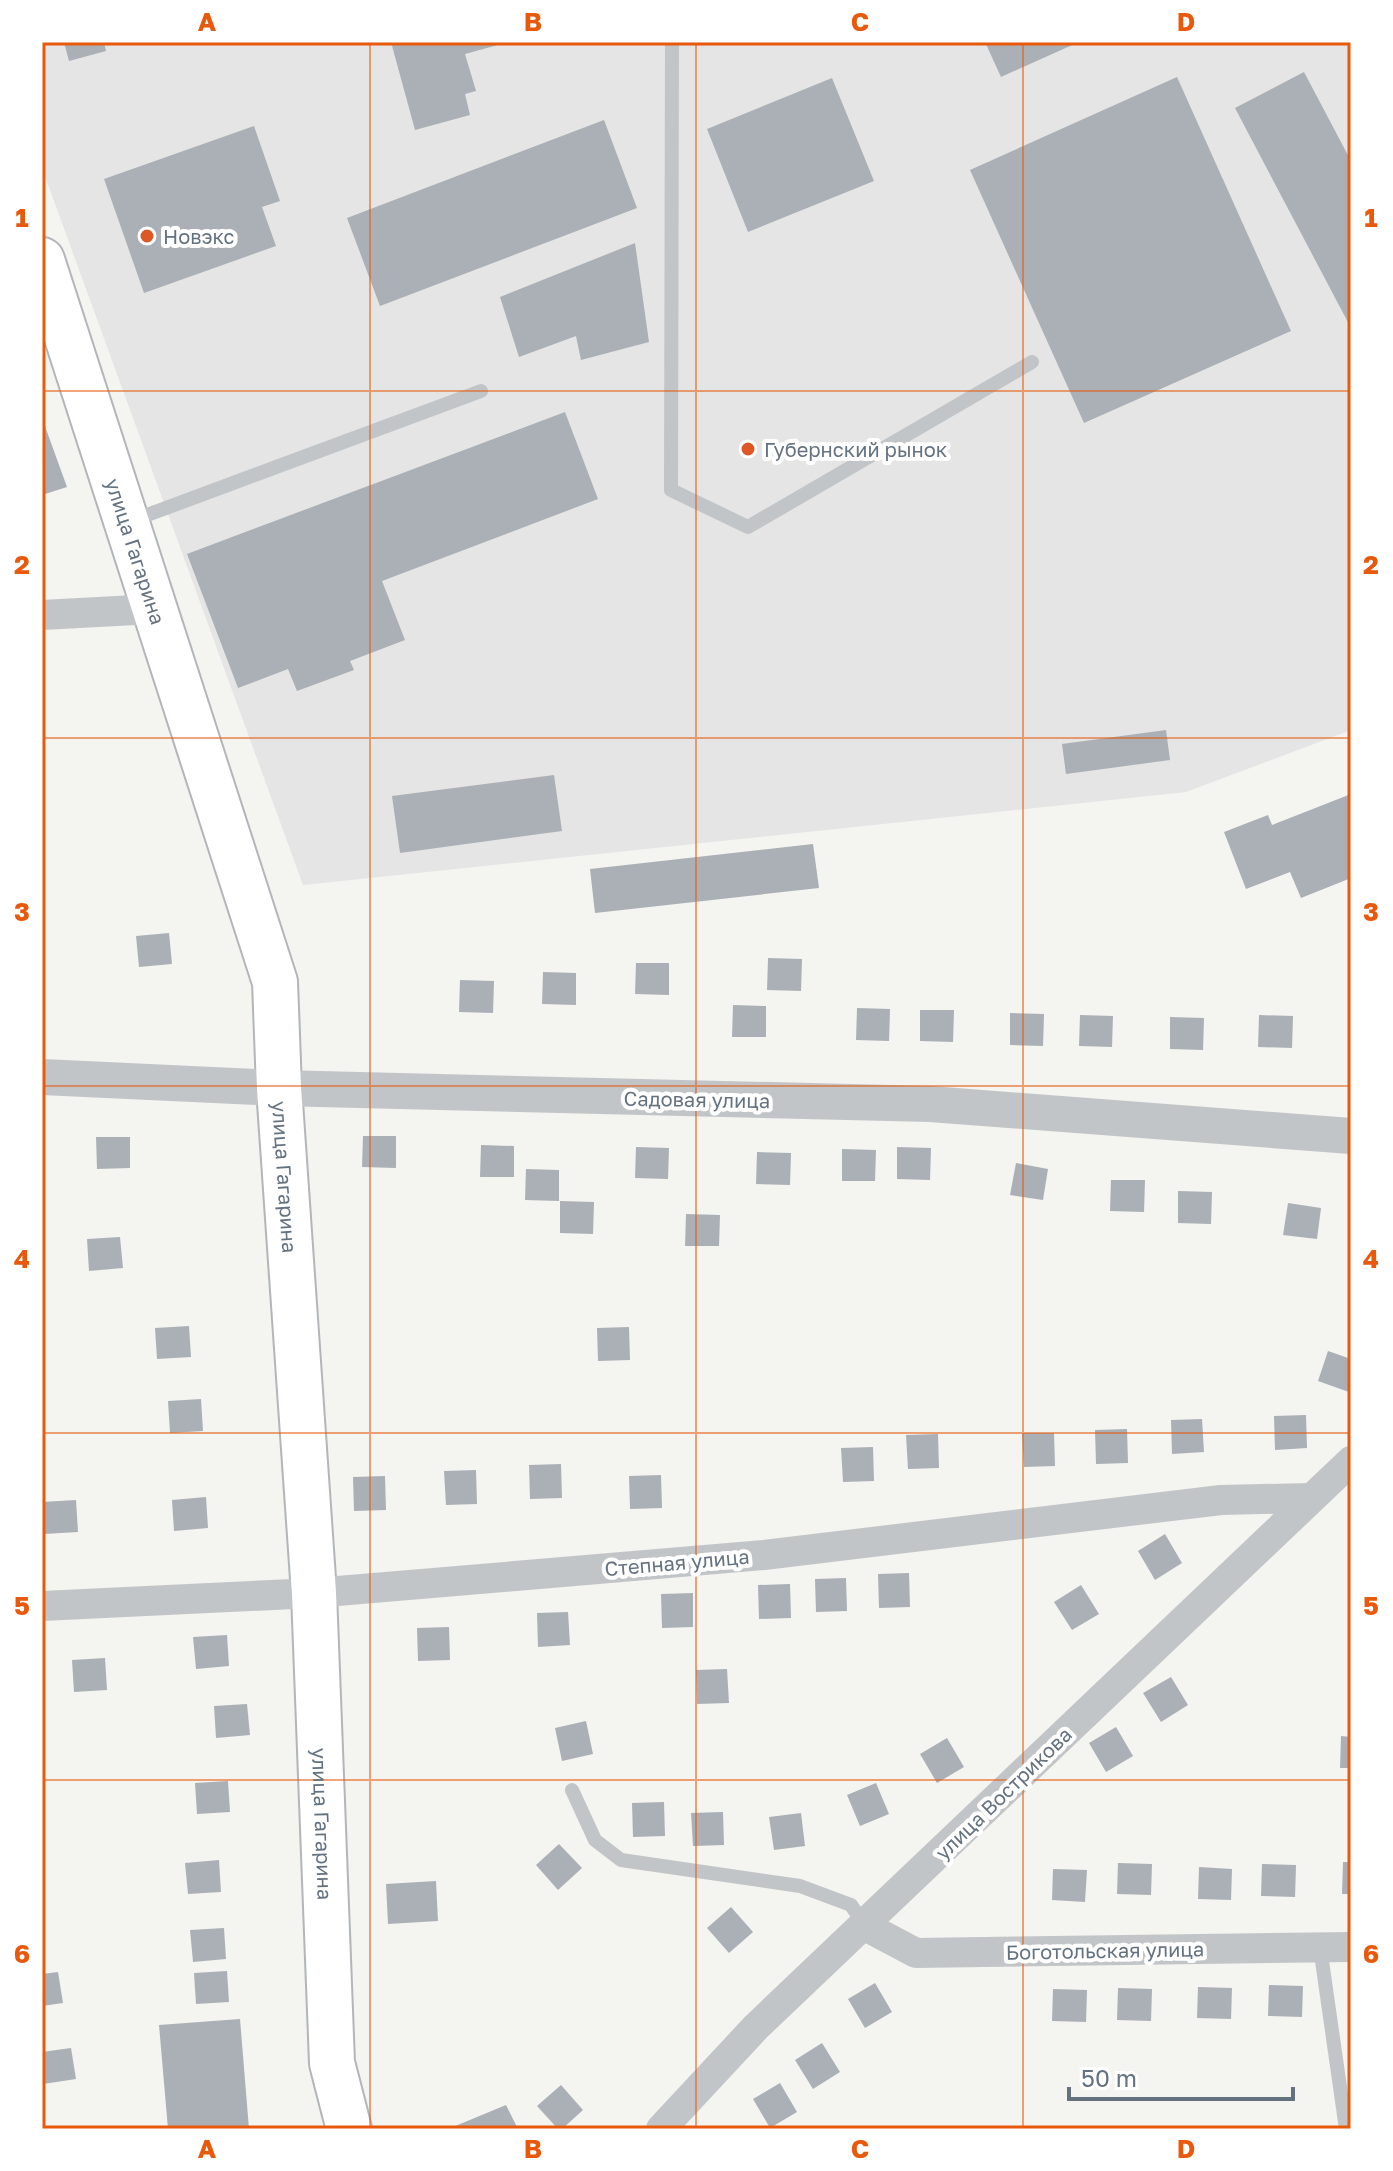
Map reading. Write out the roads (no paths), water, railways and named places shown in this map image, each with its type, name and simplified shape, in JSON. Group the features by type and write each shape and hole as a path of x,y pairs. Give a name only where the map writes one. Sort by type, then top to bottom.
{"main road":[{"name":"улица Гагарина","path":"42,260 275,982 279,1088 314,1593 332,2063 349,2129"}],"street":[{"path":"42,615 154,609"},
{"name":"Садовая улица","path":"42,1077 279,1088 930,1104 1351,1136"},
{"name":"улица Вострикова","path":"666,2127 756,2027 1351,1461"},
{"name":"Степная улица","path":"42,1606 314,1593 764,1555 1221,1500 1310,1498"},
{"name":"Боготольская улица","path":"865,1926 916,1953 1351,1947"}],"lane":[{"path":"672,42 671,490 748,527 1032,362"},
{"path":"127,523 481,391"},
{"path":"572,1790 595,1840 621,1860 800,1886 851,1905 865,1926"},
{"path":"1320,1947 1346,2129"}],"place":[{"name":"Новэкс","path":"147,236"},
{"name":"Губернский рынок","path":"748,449"}]}
